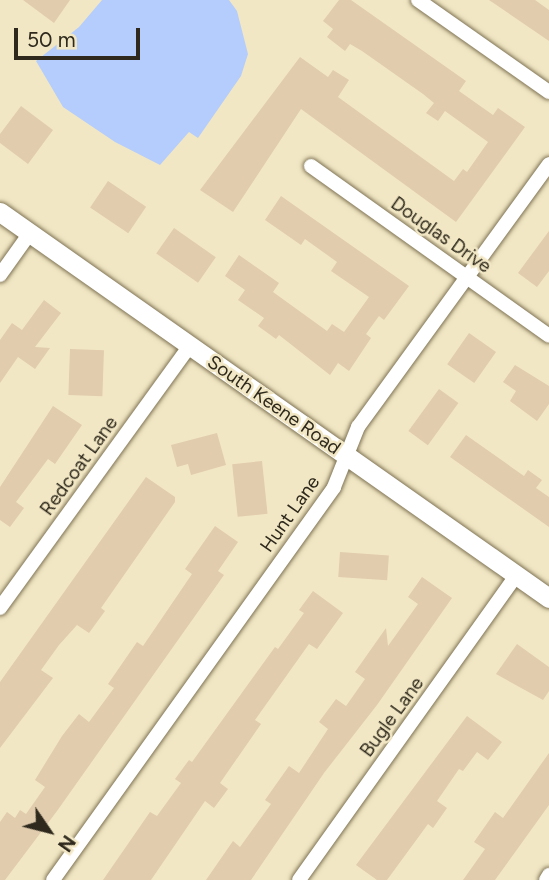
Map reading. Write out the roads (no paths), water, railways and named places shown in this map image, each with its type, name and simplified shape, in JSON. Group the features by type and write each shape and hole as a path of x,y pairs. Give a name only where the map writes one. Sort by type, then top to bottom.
{"main road":[{"name":"South Keene Road","path":"0,212 549,598"}],"street":[{"path":"418,0 549,92"},
{"name":"Hunt Lane","path":"53,880 334,487 358,428 549,164"},
{"name":"Douglas Drive","path":"311,166 549,335"},
{"path":"0,275 30,233"},
{"name":"Redcoat Lane","path":"0,608 190,346"},
{"name":"Bugle Lane","path":"299,880 516,576"},
{"path":"546,880 549,875"}],"water":[{"path":"102,0 229,0 237,11 248,54 241,76 198,138 189,132 160,165 115,142 63,107 36,61 79,27"}]}
